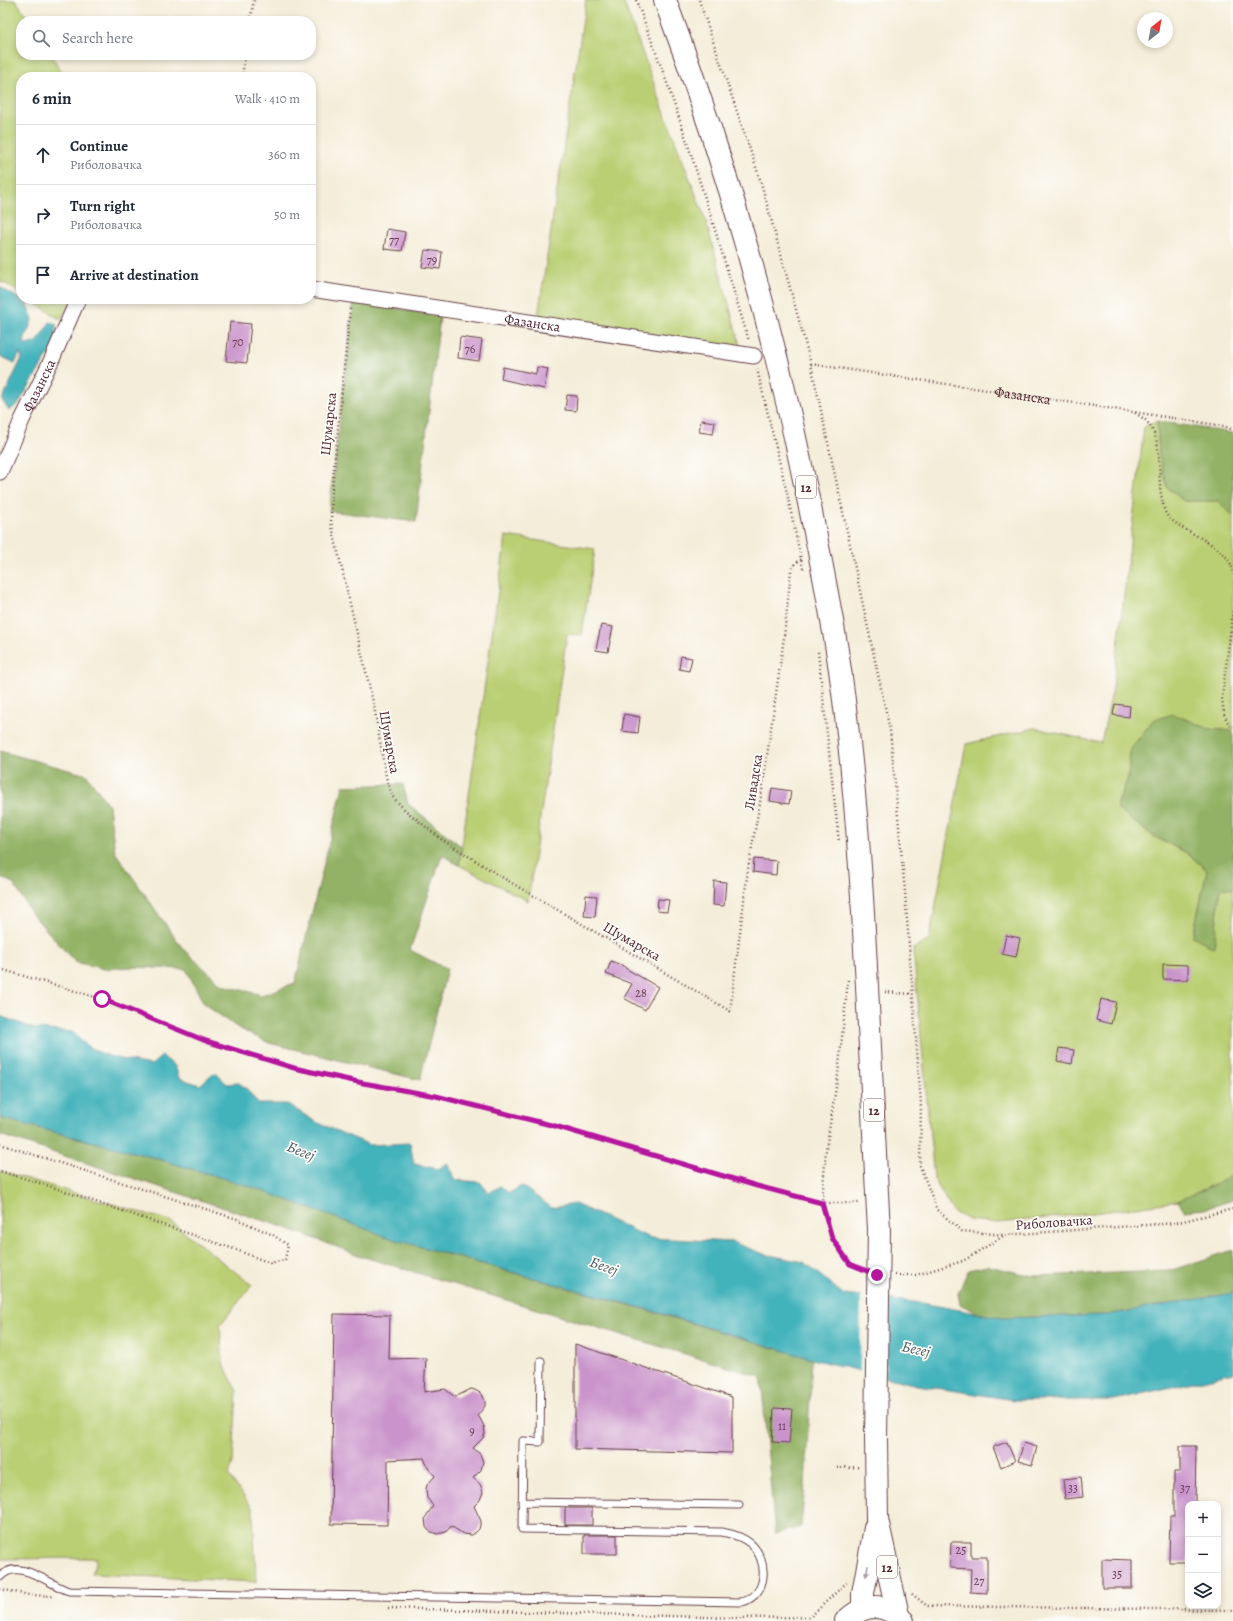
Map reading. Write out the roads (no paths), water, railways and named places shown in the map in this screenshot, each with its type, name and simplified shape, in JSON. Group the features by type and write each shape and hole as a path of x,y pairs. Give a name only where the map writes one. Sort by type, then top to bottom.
{"main road":[{"name":"12","path":"665,0 691,69 747,247 771,333 790,412 816,537 840,669 862,878 879,1230 876,1438 877,1519 863,1593 854,1615"},
{"name":"12","path":"877,1519 900,1618"},
{"name":"12","path":"854,1615 875,1607 887,1609 900,1618"}],"street":[{"name":"Фазанска","path":"316,290 754,356"},
{"name":"Фазанска","path":"0,472 22,420 52,359 76,304"}],"lane":[{"path":"0,1577 10,1571 26,1571 69,1591 742,1602 754,1597 761,1583 763,1567 757,1552 744,1539 734,1535 722,1532 522,1529 523,1441 540,1442 541,1362"},
{"path":"522,1502 739,1505"}],"water":[{"path":"0,287 16,297 16,304 26,304 33,319 24,340 26,345 37,342 50,322 56,324 55,344 18,404 9,411 2,400 22,358 20,353 15,363 0,356"},
{"name":"Бегеј","path":"0,1016 35,1029 73,1032 89,1047 108,1056 119,1059 151,1065 162,1056 175,1066 179,1078 200,1085 211,1075 216,1073 227,1084 239,1083 248,1090 258,1104 287,1104 316,1122 370,1145 410,1143 414,1164 438,1169 447,1163 456,1180 480,1182 489,1193 500,1186 509,1193 522,1186 552,1208 575,1204 650,1238 732,1242 764,1254 804,1262 844,1295 922,1303 1003,1318 1107,1315 1233,1293 1233,1373 1114,1400 1014,1400 917,1385 812,1359 649,1310 393,1239 252,1187 152,1157 0,1118"}]}
